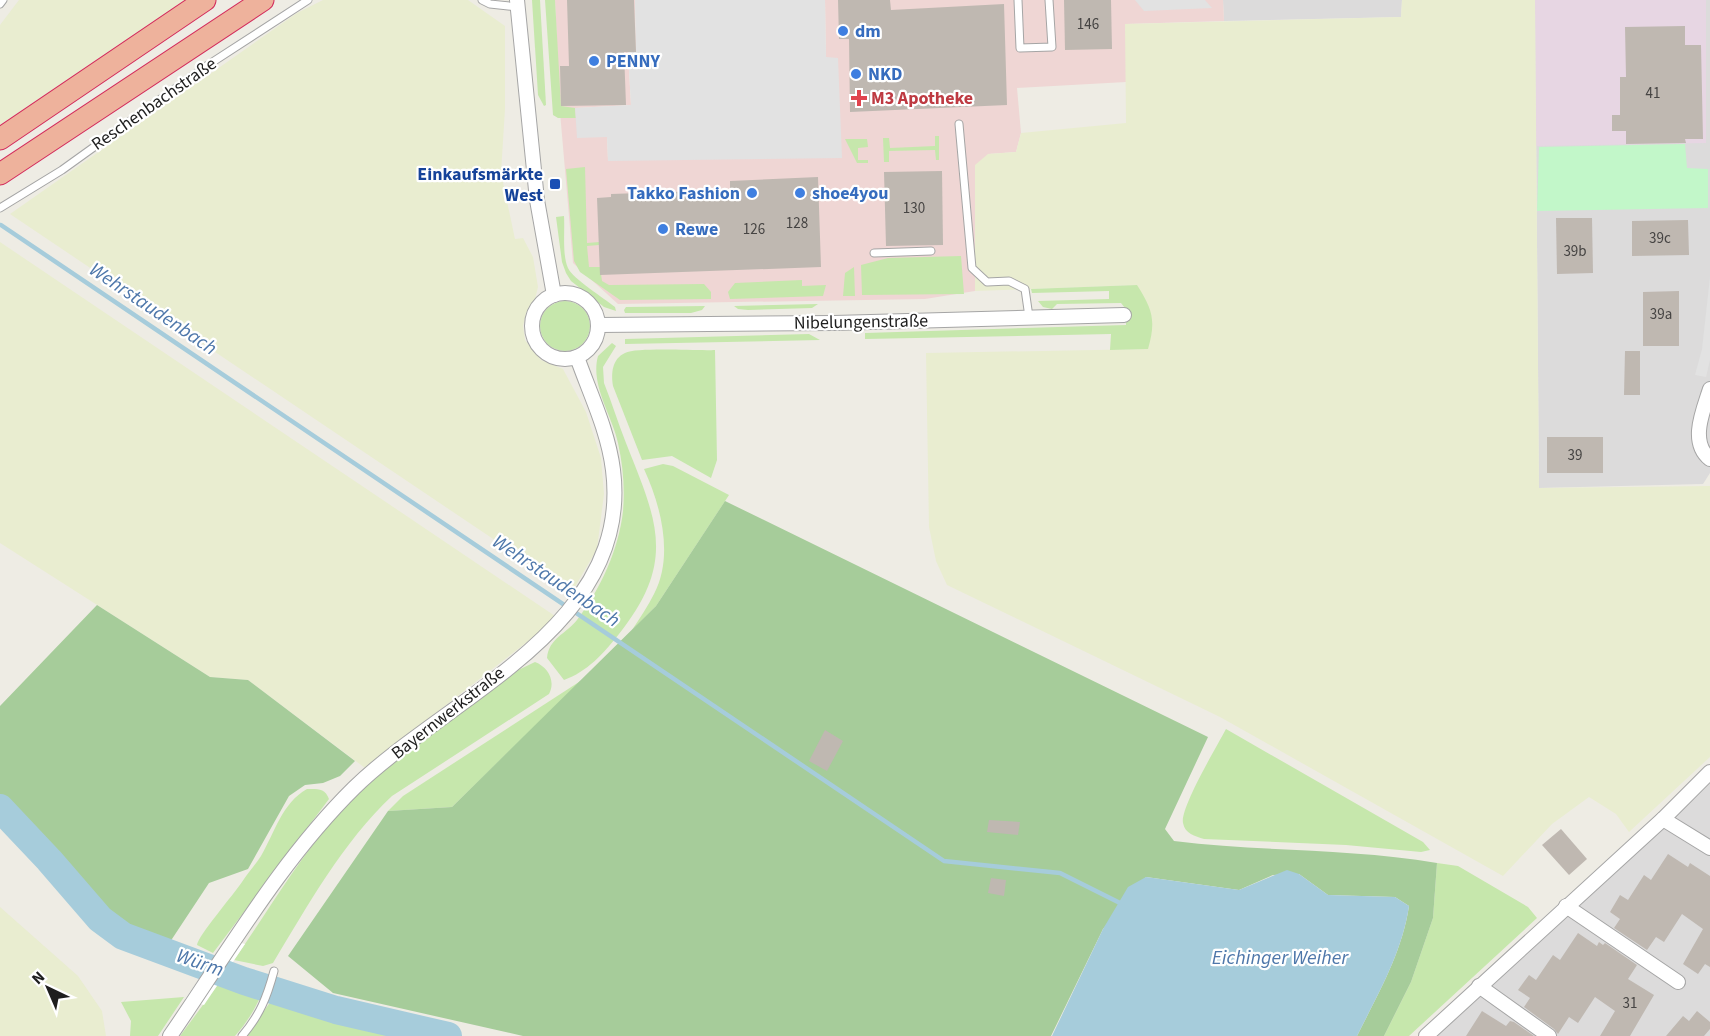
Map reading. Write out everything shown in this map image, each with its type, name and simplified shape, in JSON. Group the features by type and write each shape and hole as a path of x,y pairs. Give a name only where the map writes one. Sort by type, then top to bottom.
{"highway":[{"path":"0,139 205,0"},
{"path":"0,174 263,0"}],"street":[{"path":"517,3 537,200 554,295"},
{"path":"565,293 586,300 594,309 599,325 595,341 588,350 577,357 559,359 549,356 535,340 533,319 537,309 554,295 565,293"},
{"name":"Nibelungenstraße","path":"599,325 834,323 1124,315"},
{"name":"Bayernwerkstraße","path":"170,1036 285,869 344,798 367,776 559,623 578,600 602,557 609,533 614,496 609,449 599,413 577,357"},
{"path":"1710,389 1699,422 1699,446 1710,459"},
{"path":"1426,1036 1663,819 1710,772"},
{"path":"1663,819 1710,848"},
{"path":"1566,906 1678,982"},
{"path":"1479,986 1549,1036"}],"lane":[{"path":"0,4 3,0"},
{"name":"Reschenbachstraße","path":"0,208 62,170 208,65 308,0"},
{"path":"482,0 490,4 517,3"},
{"path":"1018,0 1020,48 1052,47 1049,0"},
{"path":"959,124 972,268 987,282 1008,281 1025,289 1029,317"},
{"path":"874,253 931,251"},
{"path":"242,1036 267,1000 274,971"}],"shaded area":[{"path":"555,0 635,0 636,52 628,53 631,105 575,108 607,137 608,160 838,58 826,58 825,0 1223,0 1224,21 1126,24 1126,82 1017,88 1021,133 1016,152 988,154 975,291 925,299 618,304 573,263 560,112"},
{"path":"635,0 825,0 826,57 838,58 842,158 608,161 607,137 577,138 575,108 631,105 628,52 636,51"},
{"path":"1135,0 1205,0 1212,8 1144,11"},
{"path":"1223,0 1402,0 1401,17 1224,21"},
{"path":"1535,0 1710,0 1710,473 1703,484 1539,488"},
{"path":"1535,0 1706,0 1706,143 1536,146"},
{"path":"1710,277 1710,360 1706,377 1695,375 1702,349"},
{"path":"1710,772 1710,1036 1426,1036"}],"green space":[{"path":"19,0 185,0 0,125 0,25"},
{"path":"323,0 468,0 505,26 505,109 501,173 515,239 523,238 533,257 538,287 535,299 526,313 523,326 525,340 541,360 563,369 586,412 601,458 604,494 597,549 572,592 10,214 297,13"},
{"path":"532,0 540,0 546,105 544,106 538,95"},
{"path":"545,0 555,0 561,106 575,108 576,118 558,118 553,115"},
{"path":"1402,0 1535,0 1539,488 1710,486 1710,757 1629,832 1616,814 1589,797 1552,824 1503,876 1220,717 947,585 936,561 929,527 926,353 1148,349 1137,285 975,291 975,165 988,154 1016,152 1021,133 1126,123 1125,24 1401,17"},
{"path":"935,136 939,136 939,160 936,160 935,150 889,151 889,162 884,162 883,138 889,138 890,148 935,146"},
{"path":"845,139 867,139 868,147 858,148 858,160 868,160 868,163 857,163"},
{"path":"1685,144 1687,168 1708,169 1708,208 1537,211 1539,147"},
{"path":"585,167 587,243 599,242 599,245 587,246 589,267 600,267 602,281 609,285 704,284 711,292 711,299 620,300 580,272 574,261 566,169"},
{"path":"564,216 564,250 568,268 582,283 615,307 616,311 604,307 571,281 566,273 562,262 556,217"},
{"path":"0,242 558,618 365,768 248,680 210,677 0,543"},
{"path":"961,256 964,294 862,295 861,265 888,258"},
{"path":"854,267 855,296 843,296 845,273"},
{"path":"802,280 802,286 826,285 823,296 730,299 728,292 735,283"},
{"path":"1137,285 1152,316 1152,331 1148,349 1110,350 1111,334 865,339 865,333 1126,325 1125,308 1121,303 1057,304 1052,309 1043,307 1038,301 1109,299 1109,291 1032,293 1031,289"},
{"path":"565,301 574,303 585,312 590,326 588,335 579,346 565,351 556,349 545,340 540,326 542,317 551,306"},
{"path":"818,304 812,308 748,310 734,306"},
{"path":"705,306 702,310 691,313 625,313 624,310 626,307"},
{"path":"809,334 820,340 625,344 625,339"},
{"path":"612,343 616,346 603,367 604,383 653,518 656,540 655,562 649,584 637,608 619,634 588,667 564,680 547,658 548,651 554,641 577,620 601,582 613,554 623,511 624,486 620,451 599,389 596,367 598,356"},
{"path":"642,350 715,350 717,460 711,478 672,456 642,460 613,386 612,371 617,359 625,353"},
{"path":"663,464 673,466 729,495 656,606 632,630 654,594 663,564 663,531 660,515 644,469"},
{"path":"725,501 1208,737 1165,829 1174,841 1338,852 1437,863 1433,918 1411,982 1384,1036 1357,1036 1395,957 1409,906 1395,897 1328,895 1299,874 1273,875 1239,890 1146,877 1103,929 1051,1036 523,1036 333,993 288,956 388,811 452,807 656,606"},
{"path":"97,605 210,677 248,680 355,761 340,776 323,783 305,785 289,796 248,869 209,883 170,942 127,927 88,893 0,796 0,706"},
{"path":"535,662 544,667 550,675 552,684 549,694 392,796 374,814 342,854 273,963 263,966 234,960 320,835 373,780 510,674"},
{"path":"582,680 452,807 388,811 403,796"},
{"path":"1226,729 1423,842 1430,850 1421,852 1346,845 1204,839 1191,834 1183,823 1187,804"},
{"path":"307,789 323,791 329,799 213,953 197,945 261,856 285,810 298,795"},
{"path":"1437,863 1458,866 1528,907 1537,918 1409,1036 1384,1036 1411,982 1433,918"},
{"path":"0,907 78,976 102,1011 106,1036 0,1036"},
{"path":"231,967 268,976 259,1000 246,1022 235,1036 180,1036"},
{"path":"184,997 158,1036 130,1036 131,1021 121,1002"},
{"path":"271,1001 407,1036 246,1036"}],"water":[{"name":"Eichinger Weiher","path":"1287,870 1299,874 1328,895 1395,897 1409,906 1395,957 1357,1036 1052,1036 1103,929 1128,887 1146,877 1239,890"}],"pier":[{"path":"227,939 245,944 204,1005 185,999"}],"building":[{"path":"567,0 634,0 636,52 624,52 626,105 561,106 560,66 569,66"},
{"path":"838,0 890,0 891,10 1004,4 1007,105 850,112 849,39 839,39"},
{"path":"1064,0 1111,0 1112,49 1065,50"},
{"path":"1685,26 1685,45 1701,45 1703,139 1685,139 1686,143 1626,144 1626,131 1612,131 1612,115 1620,115 1620,77 1626,77 1625,27"},
{"path":"942,171 943,245 886,246 884,172"},
{"path":"818,177 821,267 600,275 597,198 611,197 611,194 730,190 730,181"},
{"path":"1556,218 1592,218 1593,273 1557,274"},
{"path":"1688,220 1689,255 1632,256 1632,221"},
{"path":"1679,291 1679,346 1643,346 1643,292"},
{"path":"1625,351 1640,351 1640,395 1624,395"},
{"path":"1547,437 1603,437 1603,473 1547,473"},
{"path":"825,730 843,741 827,771 809,761"},
{"path":"989,820 1020,822 1018,835 987,832"},
{"path":"1561,829 1587,859 1569,875 1542,845"},
{"path":"1668,854 1688,867 1690,863 1710,876 1710,967 1705,964 1698,974 1683,964 1703,929 1682,914 1664,942 1656,937 1647,950 1614,928 1620,919 1610,912 1620,895 1628,900 1644,875 1651,880"},
{"path":"991,878 1006,880 1004,896 988,893"},
{"path":"1578,933 1597,946 1599,942 1603,945 1605,943 1637,965 1628,979 1654,995 1630,1036 1600,1036 1615,1011 1595,997 1578,1023 1569,1017 1558,1034 1524,1007 1530,998 1518,990 1529,975 1536,980 1553,955 1560,960"},
{"path":"1482,1011 1506,1026 1510,1021 1514,1022 1534,1036 1466,1036"},
{"path":"1697,1011 1710,1022 1710,1029 1704,1036 1666,1036 1683,1016 1689,1021"}],"waterway":[{"name":"Wehrstaudenbach","path":"1,225 944,861 1060,873 1122,904"},
{"name":"Würm","path":"0,808 100,919 123,936 244,981 336,1010 448,1036"}],"place":[{"name":"dm","path":"843,31"},
{"name":"PENNY","path":"594,61"},
{"name":"NKD","path":"856,74"},
{"name":"M3 Apotheke","path":"859,98"},
{"name":"Einkaufsmärkte West","path":"555,184"},
{"name":"Takko Fashion","path":"752,193"},
{"name":"shoe4you","path":"800,193"},
{"name":"Rewe","path":"663,229"}]}
